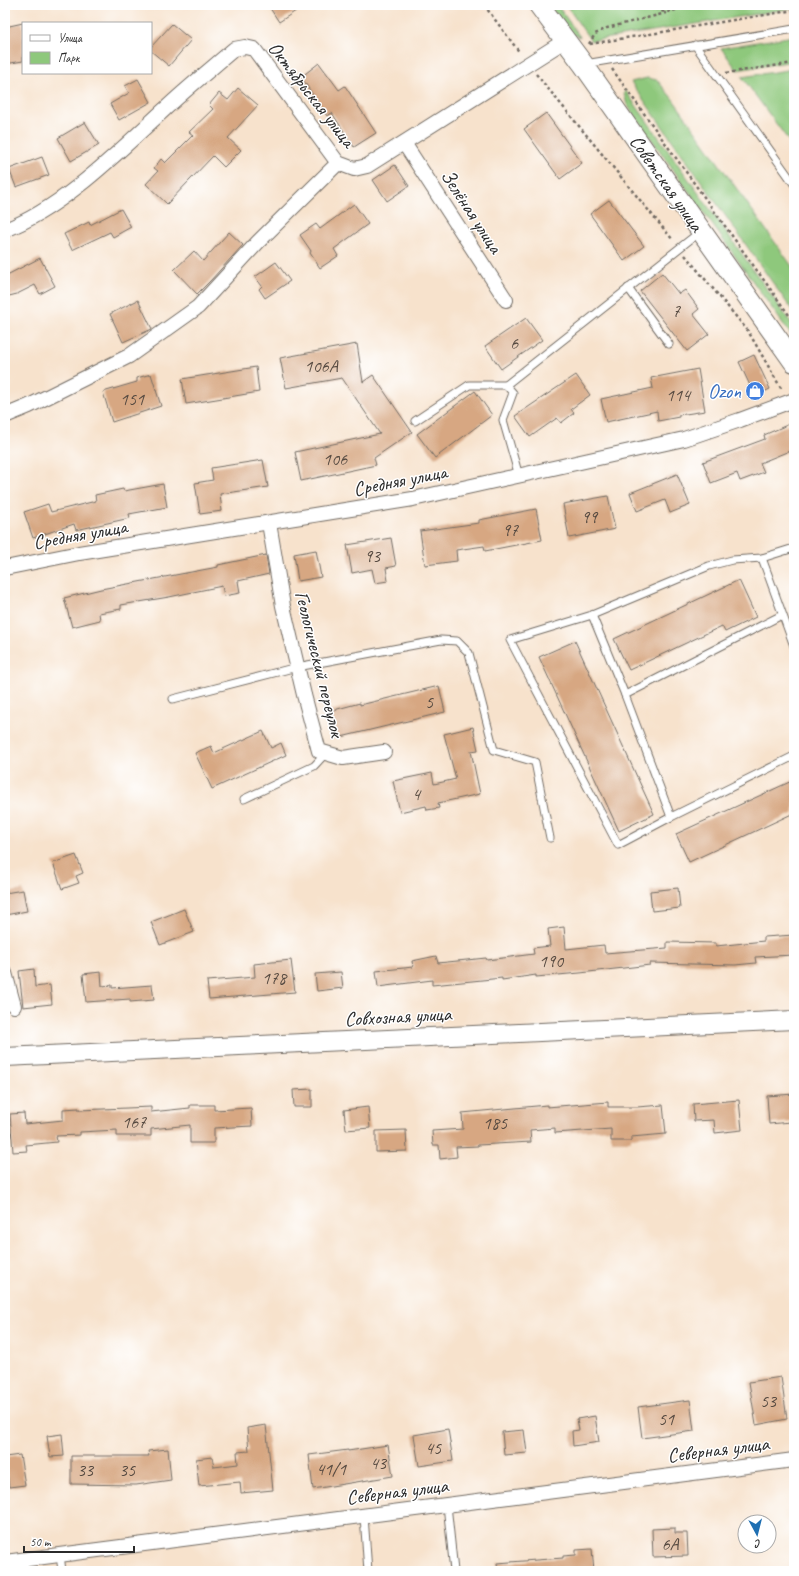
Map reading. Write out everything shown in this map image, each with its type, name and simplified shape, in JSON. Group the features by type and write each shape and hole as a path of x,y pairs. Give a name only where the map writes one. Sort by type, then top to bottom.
{"main road":[{"name":"Советская улица","path":"538,5 575,39 583,64 794,362"}],"street":[{"name":"Октябрьская улица","path":"5,230 55,202 101,167 234,49 245,47 254,50 338,163 354,169 367,166 528,64 575,39"},
{"name":"Зелёная улица","path":"404,143 506,300"},
{"path":"5,416 29,406 129,356 198,307 258,242 338,163"},
{"name":"Средняя улица","path":"5,568 79,553 413,500 684,439 791,401"},
{"name":"Геологический переулок","path":"269,523 283,606 319,751 343,758 384,752"},
{"path":"5,973 14,1006"},
{"name":"Совхозная улица","path":"5,1057 794,1020"},
{"name":"Северная улица","path":"5,1562 794,1460"}],"lane":[{"path":"583,64 695,44 794,29"},
{"path":"695,44 794,184"},
{"path":"414,421 469,385 506,385 701,231"},
{"path":"628,288 669,344"},
{"path":"506,385 513,393 503,420 519,476"},
{"path":"794,548 762,558 732,560 709,566 592,615 510,640 618,845 794,756"},
{"path":"762,558 794,646"},
{"path":"592,615 625,695 671,817"},
{"path":"625,695 782,615"},
{"path":"173,700 297,667 441,640 457,641 469,653 494,750 535,762 550,838"},
{"path":"244,799 314,766 326,753"},
{"path":"447,1505 454,1571"},
{"path":"364,1516 368,1571"},
{"path":"60,1555 62,1571"}],"path":[{"path":"484,5 528,64 748,332 791,401"},
{"path":"651,5 666,13"},
{"path":"589,44 595,34 608,28 666,13 679,9 684,5"},
{"path":"589,44 794,10"},
{"path":"575,39 589,44 605,60 794,322"},
{"path":"716,74 794,63"}],"green space":[{"path":"549,5 557,5 580,37 570,34"},
{"path":"566,5 794,5 794,8 591,41"},
{"path":"794,36 794,61 737,70 721,48"},
{"path":"794,69 794,148 742,77"},
{"path":"647,78 657,80 672,98 794,269 794,313 631,82"},
{"path":"625,90 794,327 794,339 627,105 624,94"}],"building":[{"path":"268,5 305,5 279,22"},
{"path":"22,23 22,61 5,64 5,27"},
{"path":"172,24 191,40 169,66 152,52 152,46"},
{"path":"319,63 339,90 345,86 376,133 354,147 332,113 327,116 301,77"},
{"path":"138,79 151,102 119,120 110,104 129,93 125,86"},
{"path":"238,88 258,105 228,138 241,150 224,167 213,156 167,204 146,184 158,171 154,168 161,159 165,163 193,135 189,132 213,109 209,105 219,93 228,100"},
{"path":"546,113 582,163 560,179 524,129"},
{"path":"85,122 99,145 71,161 58,138"},
{"path":"42,157 49,175 16,187 9,169"},
{"path":"395,165 409,186 387,201 373,180"},
{"path":"609,200 644,246 624,261 590,214"},
{"path":"354,204 368,224 334,249 338,256 320,268 300,235 316,224 320,229"},
{"path":"121,209 131,227 113,237 110,232 72,250 64,234 89,222 90,225"},
{"path":"229,232 243,245 197,294 174,270 194,251 203,261"},
{"path":"40,258 55,286 40,294 35,285 17,294 5,297 5,276"},
{"path":"276,262 290,281 265,298 259,289 262,286 255,277"},
{"path":"662,273 679,294 685,290 699,309 693,314 709,334 687,351 640,291"},
{"path":"138,300 152,329 123,342 110,314"},
{"path":"526,318 542,340 501,369 485,346"},
{"path":"357,344 363,382 373,375 412,432 374,458 376,465 301,481 295,452 380,434 342,378 286,388 280,358"},
{"path":"754,355 770,389 755,396 739,362"},
{"path":"256,367 259,392 186,404 182,379"},
{"path":"698,369 705,411 679,415 679,417 658,421 657,411 606,422 601,399 653,388 651,378"},
{"path":"151,374 161,406 112,422 103,392 137,382 137,378"},
{"path":"576,375 590,395 571,409 574,413 561,423 557,418 530,437 515,416"},
{"path":"475,391 492,415 435,458 417,434"},
{"path":"794,422 794,449 760,463 764,472 740,481 737,473 711,483 703,462 765,439 764,435"},
{"path":"263,460 268,487 220,494 222,511 200,514 195,483 213,480 211,468"},
{"path":"677,474 690,505 670,513 665,500 637,511 630,493"},
{"path":"163,484 167,507 129,514 130,518 76,530 74,524 33,538 24,512 48,504 51,512 96,501 95,495 123,489 124,491"},
{"path":"608,496 615,529 569,538 563,504"},
{"path":"536,509 542,540 485,551 484,546 456,550 457,561 425,565 420,531 479,523 479,520"},
{"path":"391,538 396,566 386,568 388,581 375,583 372,569 352,573 347,545"},
{"path":"316,550 321,577 298,581 294,554"},
{"path":"266,555 269,574 238,581 240,593 224,596 222,586 121,605 121,609 99,613 100,620 72,627 64,598 101,589 218,567 218,565"},
{"path":"739,580 756,617 725,632 722,626 629,670 614,639"},
{"path":"575,641 654,814 619,831 539,657"},
{"path":"439,686 445,712 337,738 330,711"},
{"path":"473,727 478,750 471,751 480,794 438,803 439,808 427,810 426,806 400,812 393,781 432,773 434,784 456,779 444,734"},
{"path":"263,731 271,748 281,743 286,755 212,789 195,753 211,746 214,753"},
{"path":"794,780 794,813 689,862 676,834"},
{"path":"76,855 83,873 76,876 79,883 62,889 53,863"},
{"path":"678,888 680,908 652,911 650,891"},
{"path":"23,890 27,911 5,915 5,893"},
{"path":"184,909 194,932 160,945 151,922"},
{"path":"564,927 566,949 604,945 605,953 667,948 667,942 716,943 716,946 764,941 764,937 794,935 794,955 755,957 756,963 735,965 650,963 650,965 536,977 536,975 502,980 502,978 432,985 432,980 378,987 376,971 413,967 412,961 436,956 438,963 486,958 487,960 534,954 533,948 550,946 548,929"},
{"path":"291,960 295,992 209,999 207,981 255,977 254,964"},
{"path":"34,969 35,987 50,985 52,1004 23,1007 19,971"},
{"path":"101,972 102,986 112,985 112,988 152,985 154,1000 130,1002 130,999 86,1002 83,974"},
{"path":"341,972 343,988 317,991 315,974"},
{"path":"312,1089 312,1107 294,1107 293,1090"},
{"path":"794,1094 794,1111 790,1111 791,1122 769,1124 767,1096"},
{"path":"739,1100 742,1130 715,1133 714,1120 694,1121 693,1104"},
{"path":"608,1102 608,1107 663,1105 666,1134 631,1137 631,1141 611,1141 611,1129 555,1133 555,1128 530,1130 531,1142 456,1147 457,1157 440,1159 439,1145 433,1145 432,1131 463,1129 462,1113 547,1105 547,1107"},
{"path":"190,1105 214,1105 214,1110 251,1108 252,1126 214,1128 214,1143 190,1143 190,1125 151,1129 151,1136 117,1136 117,1130 80,1132 80,1135 56,1136 57,1142 26,1145 27,1151 13,1152 10,1114 24,1113 25,1124 63,1120 63,1109 79,1108 79,1110 151,1107 151,1112 190,1108"},
{"path":"368,1107 370,1128 346,1130 344,1110"},
{"path":"406,1130 407,1151 376,1152 376,1131"},
{"path":"781,1377 787,1419 756,1425 749,1382"},
{"path":"690,1400 694,1431 642,1438 638,1407"},
{"path":"595,1416 599,1442 573,1446 572,1431 579,1430 577,1419"},
{"path":"266,1425 273,1490 241,1493 240,1482 199,1486 196,1459 212,1457 214,1467 238,1464 237,1452 249,1451 247,1428"},
{"path":"448,1429 453,1461 419,1466 414,1435"},
{"path":"524,1430 527,1453 504,1455 502,1432"},
{"path":"62,1434 64,1456 50,1457 47,1436"},
{"path":"388,1445 393,1476 313,1489 309,1455"},
{"path":"168,1449 171,1480 136,1485 71,1484 71,1456 149,1456 148,1451"},
{"path":"20,1455 25,1485 9,1487 5,1457"},
{"path":"675,1528 675,1533 687,1533 688,1556 653,1557 652,1529"},
{"path":"592,1549 594,1571 498,1571 497,1563 563,1558 563,1556 576,1555 576,1550"}],"place":[{"name":"Ozon","path":"755,391"}]}
